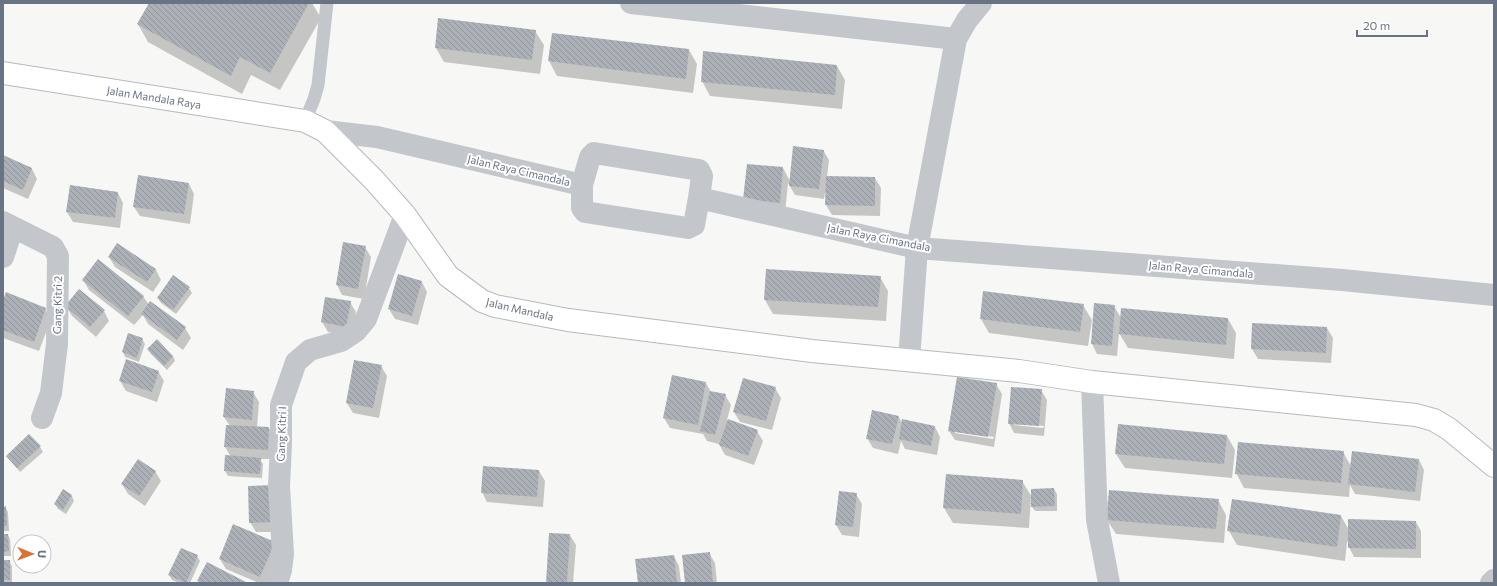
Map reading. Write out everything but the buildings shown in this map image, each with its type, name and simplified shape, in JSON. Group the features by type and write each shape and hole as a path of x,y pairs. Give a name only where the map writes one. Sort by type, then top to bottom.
{"street":[{"path":"631,3 956,39"},
{"path":"981,3 967,20 956,39 918,248 908,360 1019,371 1092,382 1416,415 1434,420 1450,429 1494,466"},
{"name":"Jalan Mandala Raya","path":"3,73 305,121"},
{"name":"Jalan Mandala","path":"305,121 325,131 374,180 404,215 448,276 482,301 495,306 568,320 812,351 908,360"},
{"name":"Jalan Raya Cimandala","path":"325,131 377,137 582,185 590,157 592,154 598,153 699,170 702,176 699,198 918,248 1327,279 1494,295"},
{"path":"582,185 582,208 585,212 688,228 694,225 699,198"},
{"name":"Gang Kitri I","path":"276,583 281,570 283,554 279,486 281,405 296,362 310,350 341,341 356,331 366,319 404,215"},
{"path":"3,257 8,225"},
{"name":"Gang Kitri 2","path":"8,225 53,247 58,256 57,344 51,393 42,418"},
{"path":"1092,382 1096,520 1109,583"},
{"path":"1491,583 1494,580"}],"lane":[{"path":"305,121 318,85 327,3"}]}
